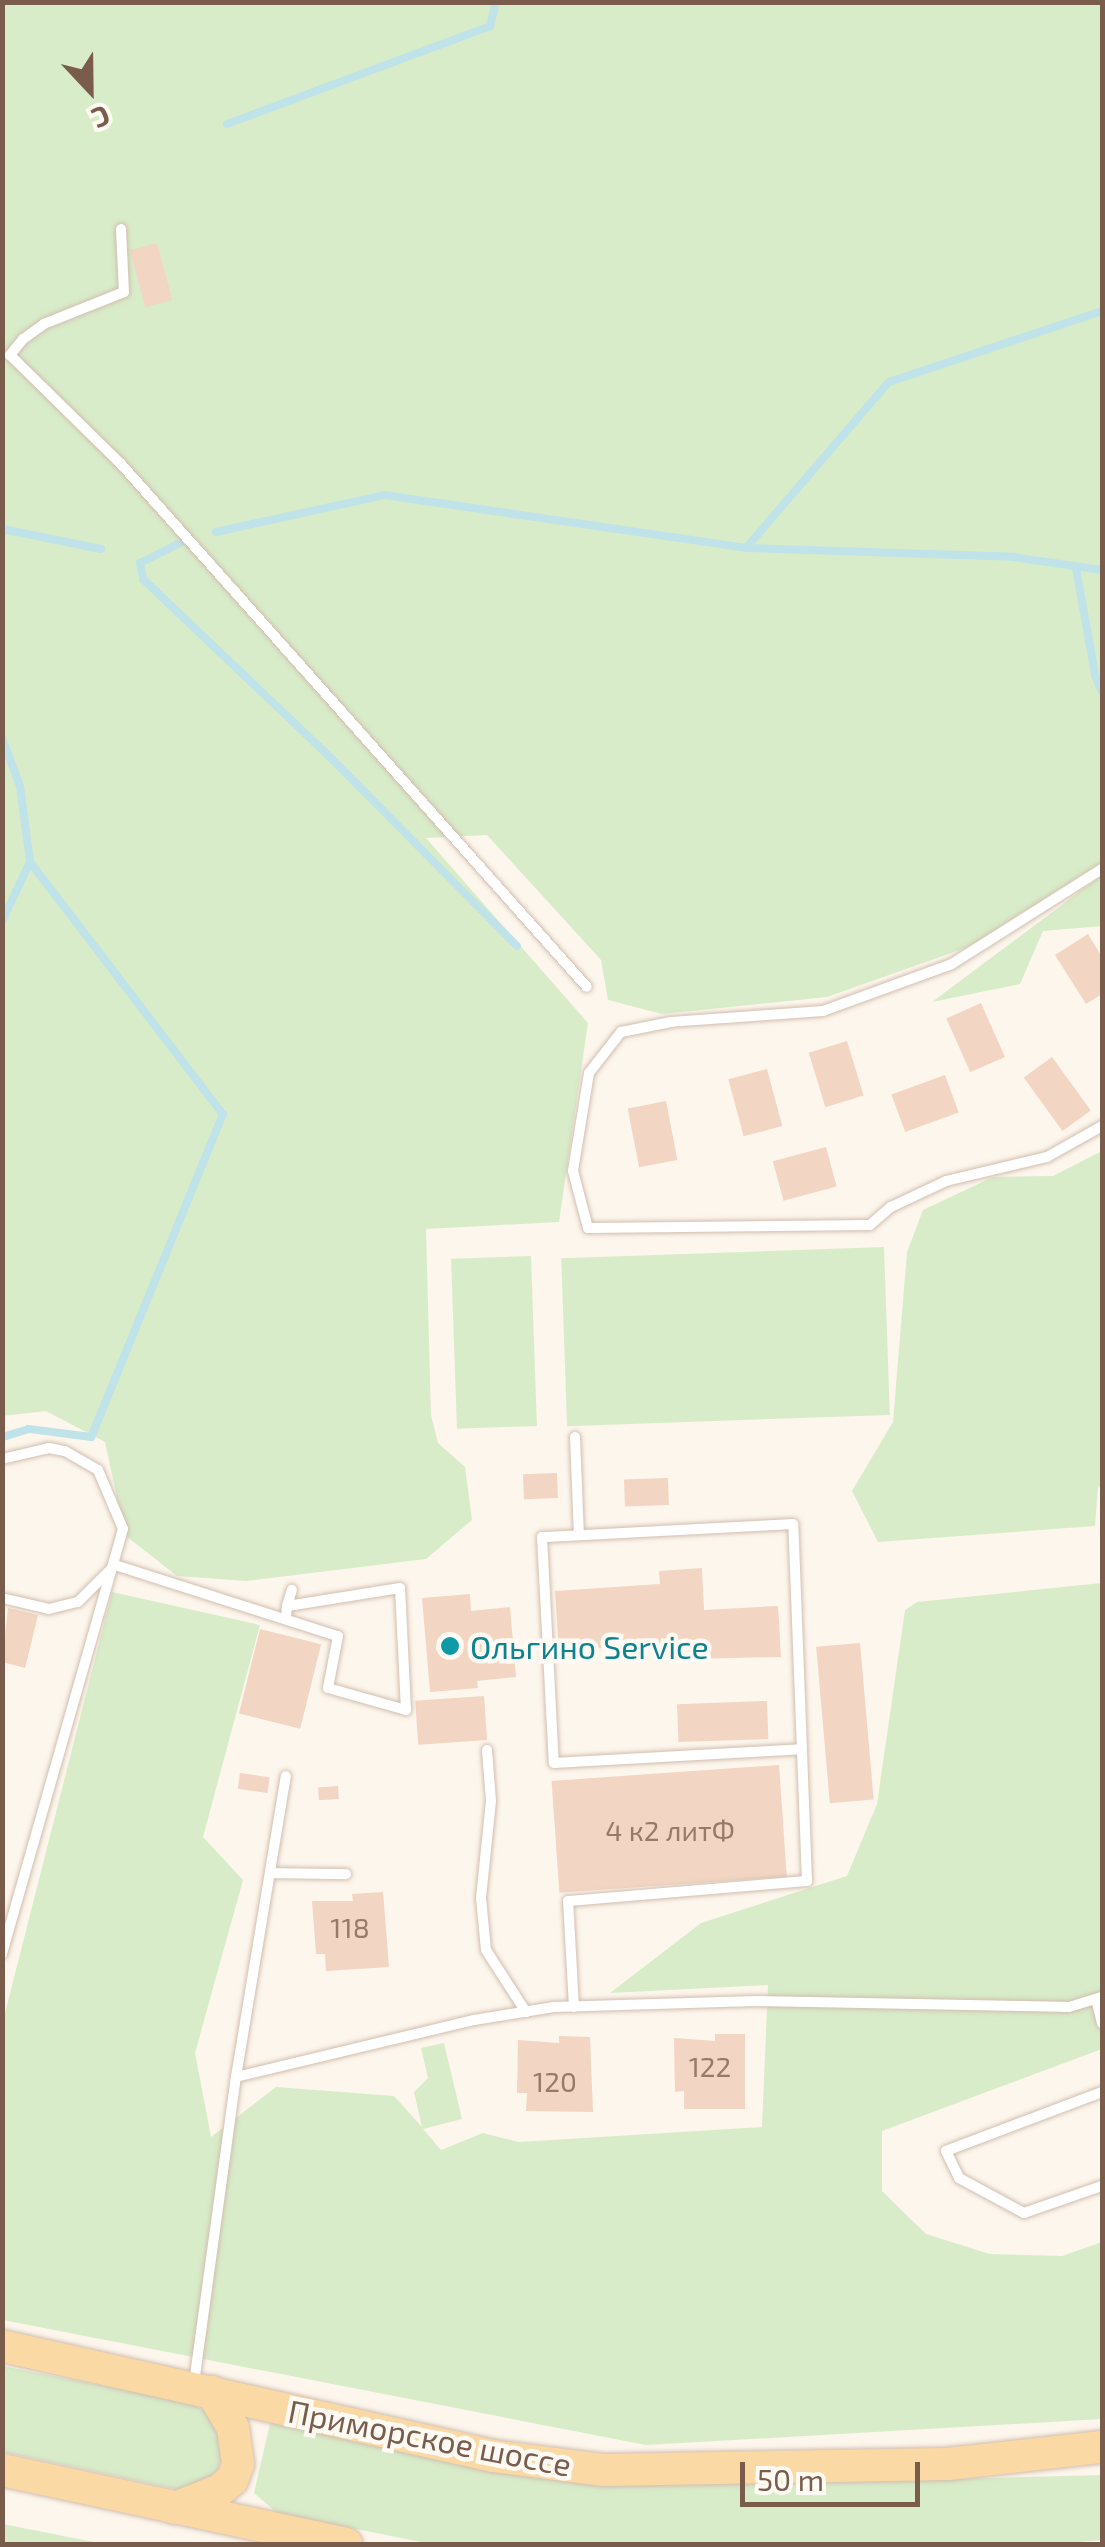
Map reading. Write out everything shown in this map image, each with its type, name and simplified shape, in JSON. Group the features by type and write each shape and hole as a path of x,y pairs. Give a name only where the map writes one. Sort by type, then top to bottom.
{"main road":[{"name":"Приморское шоссе","path":"2,2346 493,2456 604,2470 947,2464 1102,2447"},
{"path":"175,2508 220,2490 232,2480 238,2464 232,2428 202,2390"},
{"path":"2,2470 346,2544"}],"lane":[{"path":"121,228 124,292 44,324 22,338 10,355 121,464 587,987"},
{"path":"1102,868 952,964 824,1011 672,1022 621,1032 589,1073 573,1171 588,1228 870,1225 891,1207 946,1181 1047,1157 1102,1126"},
{"path":"576,1438 579,1535"},
{"path":"2,1459 49,1448 65,1451 98,1470 123,1529 2,1954"},
{"path":"574,2006 568,1901 807,1881 792,1524 542,1537 554,1763 801,1749"},
{"path":"2,1598 49,1609 78,1602 114,1565"},
{"path":"114,1565 287,1612 338,1636 328,1688 406,1710 400,1588 287,1612"},
{"path":"287,1612 292,1590"},
{"path":"487,1750 491,1802 481,1898 486,1950 526,2012"},
{"path":"202,2390 236,2077 286,1776"},
{"path":"270,1873 346,1874"},
{"path":"236,2077 474,2020 574,2006 792,2001 1069,2007 1099,1998 1102,2023"},
{"path":"1102,2092 946,2151 959,2178 1024,2213 1102,2186"}],"green space":[{"path":"3,3 1102,3 1102,862 968,947 827,997 662,1014 608,1000 601,960 487,835 426,838 588,1023 559,1222 426,1229 431,1415 438,1443 465,1467 472,1520 426,1559 246,1581 177,1576 125,1535 105,1442 46,1411 3,1416"},
{"path":"1102,875 1102,926 1043,931 1020,984 932,1002"},
{"path":"1102,1151 1102,1484 1098,1488 1095,1526 878,1542 852,1491 893,1422 907,1252 923,1210 993,1177 1053,1176"},
{"path":"884,1247 890,1415 567,1426 561,1258"},
{"path":"531,1256 537,1426 457,1429 451,1259"},
{"path":"1102,1583 1102,2049 882,2131 882,2191 926,2234 990,2254 1062,2256 1102,2242 1102,2419 646,2445 3,2320 3,2021 112,1592 260,1625 203,1837 243,1880 195,2053 211,2137 276,2087 394,2096 422,2127 414,2092 428,2078 421,2048 444,2043 462,2119 423,2129 441,2150 483,2133 519,2142 762,2127 768,1985 610,1993 701,1923 847,1876 877,1804 905,1610 917,1602"},
{"path":"2,2366 191,2403 206,2412 219,2433 222,2458 217,2470 207,2481 180,2490 3,2452"},
{"path":"271,2419 430,2455 880,2481 1102,2475 1102,2540 1051,2544 431,2544 277,2513 254,2493"},
{"path":"3,2524 104,2544 3,2544"}],"building":[{"path":"157,243 172,300 145,307 130,250"},
{"path":"1088,934 1102,957 1102,994 1086,1004 1055,955"},
{"path":"981,1003 1005,1057 970,1072 946,1018"},
{"path":"847,1041 864,1096 825,1107 809,1053"},
{"path":"1052,1057 1091,1110 1062,1131 1024,1078"},
{"path":"767,1069 782,1126 744,1136 728,1079"},
{"path":"945,1075 959,1113 905,1132 891,1094"},
{"path":"666,1101 677,1160 639,1167 628,1108"},
{"path":"826,1147 837,1187 783,1201 773,1161"},
{"path":"557,1473 558,1498 524,1499 523,1474"},
{"path":"668,1478 669,1505 625,1507 624,1480"},
{"path":"702,1568 704,1610 778,1606 781,1657 689,1659 688,1642 559,1651 555,1591 660,1584 659,1571"},
{"name":"Ольгино Service","path":"470,1594 471,1611 510,1607 516,1677 477,1681 478,1688 430,1692 422,1598"},
{"path":"8,1608 38,1615 25,1668 2,1662"},
{"path":"260,1629 321,1644 300,1729 239,1713"},
{"path":"860,1643 874,1799 830,1803 816,1647"},
{"path":"484,1696 487,1740 418,1745 415,1701"},
{"path":"767,1701 768,1739 678,1742 677,1704"},
{"path":"779,1765 787,1877 559,1893 552,1781"},
{"path":"240,1773 270,1777 267,1793 238,1789"},
{"path":"338,1786 339,1799 319,1800 318,1787"},
{"path":"383,1892 389,1967 326,1971 325,1954 316,1954 312,1901 353,1901 352,1894"},
{"path":"715,2034 745,2034 745,2109 684,2109 684,2091 675,2092 674,2038 715,2041"},
{"path":"559,2036 590,2037 593,2112 526,2111 527,2093 517,2093 518,2040 559,2043"}],"waterway":[{"path":"227,124 490,26 496,2"},
{"path":"746,548 889,382 1102,311"},
{"path":"216,532 384,495 746,548 1013,557 1102,570"},
{"path":"2,529 101,549"},
{"path":"182,542 140,563 143,579 332,759 517,946"},
{"path":"1076,568 1095,675 1102,692"},
{"path":"2,738 20,786 30,862 223,1114 91,1437 29,1429 2,1437"},
{"path":"2,921 30,862"}],"place":[{"name":"Ольгино Service","path":"450,1646"}]}
